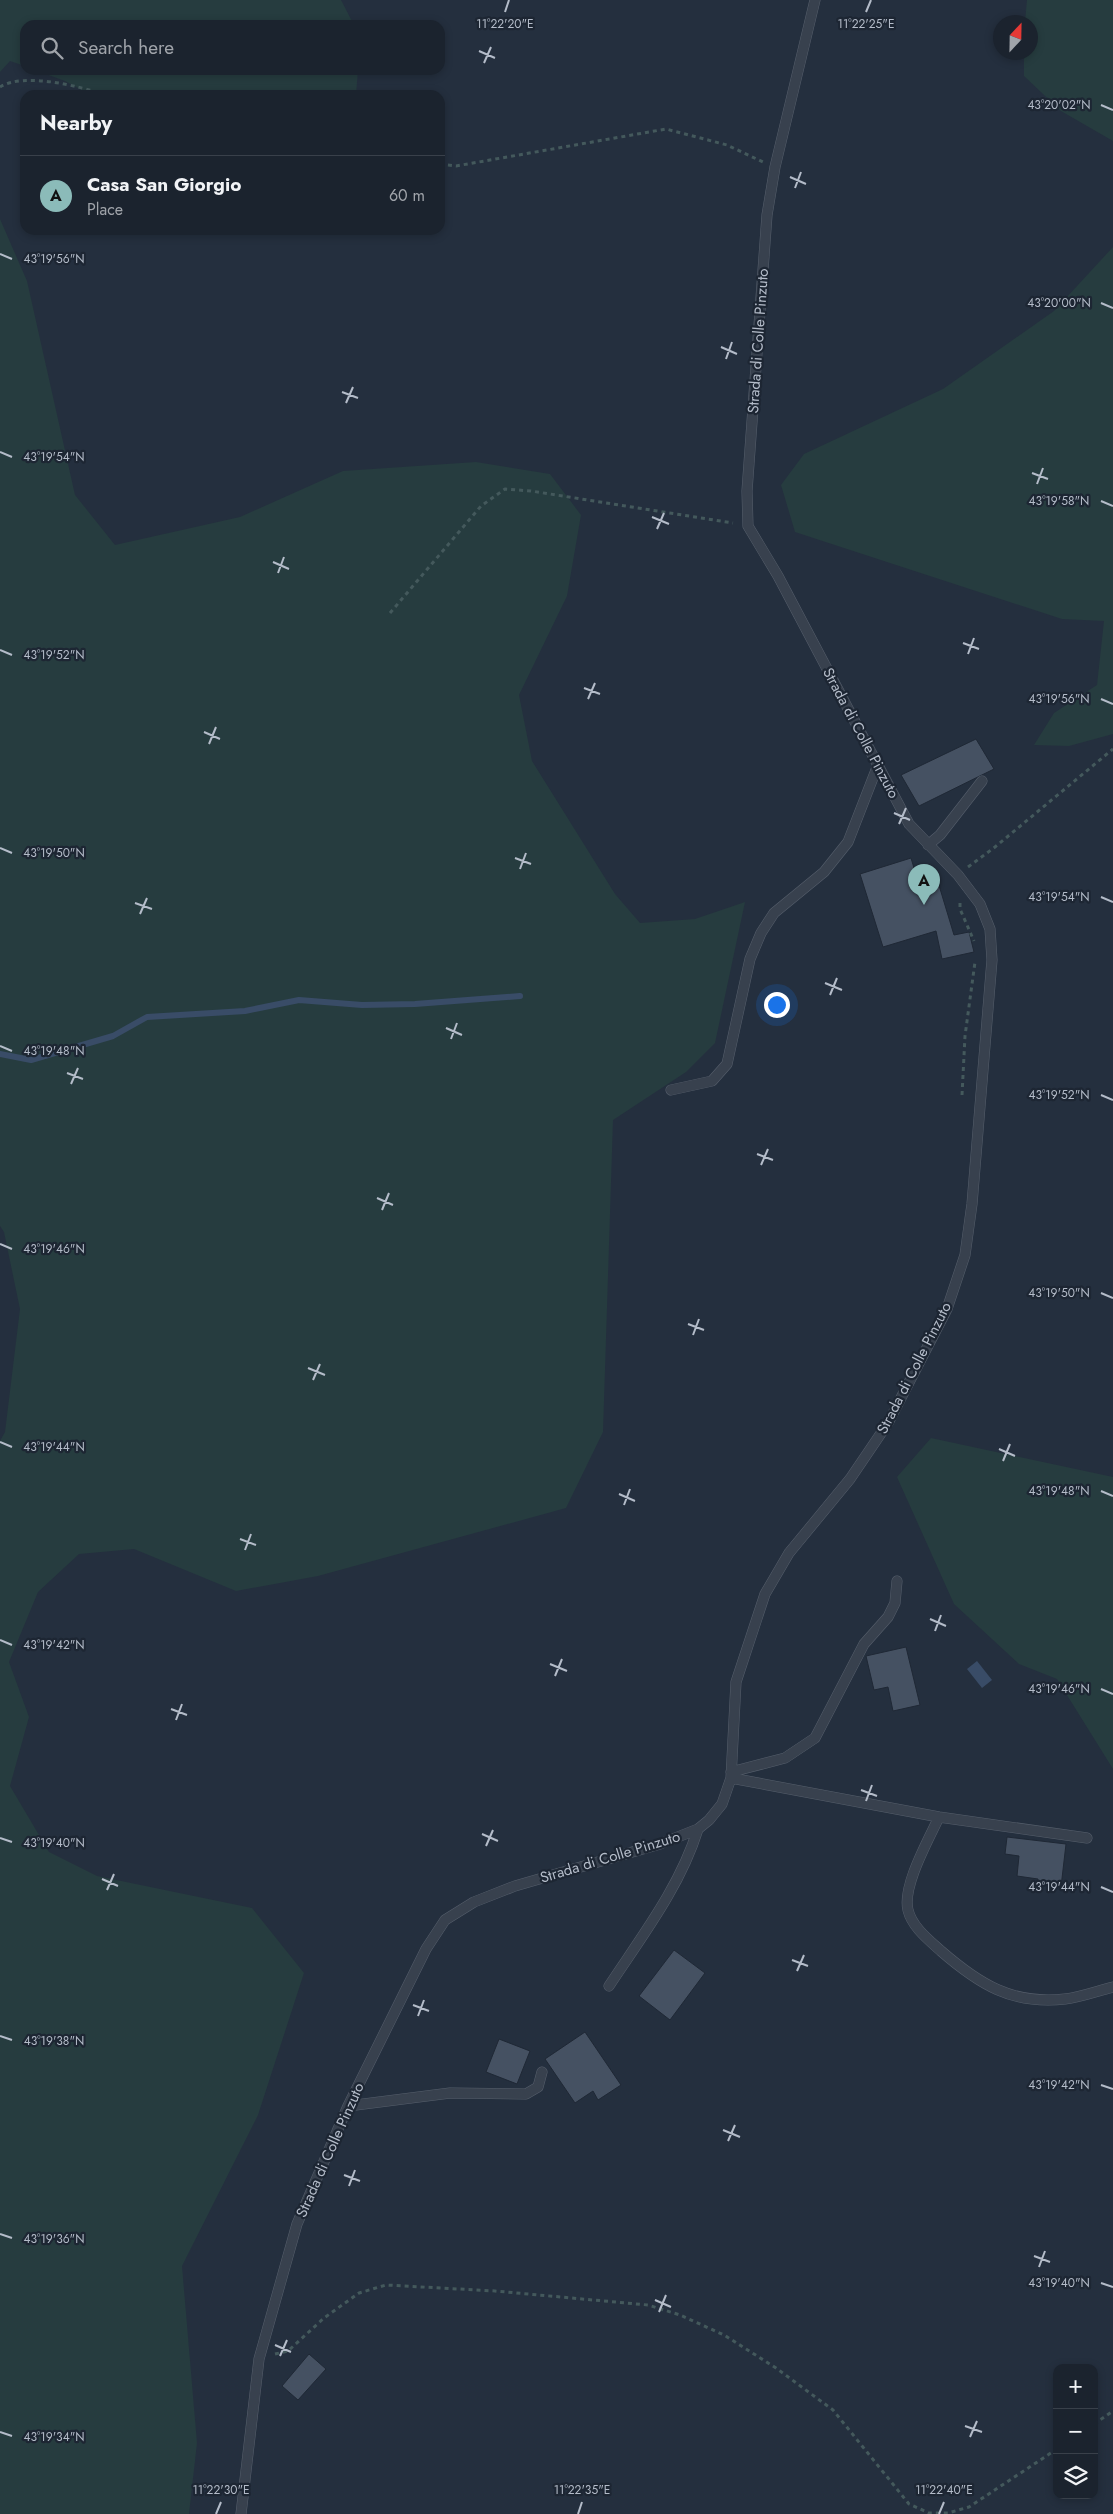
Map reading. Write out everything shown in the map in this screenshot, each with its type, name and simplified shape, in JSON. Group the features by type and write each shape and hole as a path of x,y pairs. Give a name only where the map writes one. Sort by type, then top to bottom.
{"lane":[{"name":"Strada di Colle Pinzuto","path":"241,2514 259,2359 297,2224 348,2106 426,1948 445,1920 474,1902 515,1886 660,1844 698,1829 709,1820 722,1804 731,1775 736,1682 765,1594 789,1553 850,1479 888,1423 947,1309 965,1255 972,1204 992,960 990,929 980,904 965,883 909,824 778,576 748,526 747,491 767,215 775,167 815,0"},
{"path":"671,1090 712,1081 727,1064 750,959 761,933 774,913 824,872 848,842 878,765"},
{"path":"928,845 940,834 982,781"},
{"path":"731,1775 785,1758 815,1738 864,1644 888,1617 895,1603 897,1581"},
{"path":"731,1775 939,1816 1087,1838"},
{"path":"939,1816 916,1866 909,1889 908,1910 922,1935 969,1976 1000,1992 1034,2000 1065,1999 1113,1986"},
{"path":"609,1986 670,1893 690,1855 698,1829"},
{"path":"348,2106 450,2093 508,2092 526,2094 538,2087 542,2072"}],"path":[{"path":"0,87 16,79 50,82 84,90"},
{"path":"445,165 456,166 666,129 727,145 775,167"},
{"path":"390,613 481,506 505,489 595,501 748,526"},
{"path":"958,875 995,848 1113,749"},
{"path":"965,883 961,890 960,909 975,943"},
{"path":"962,1095 965,1036 976,956"},
{"path":"259,2359 288,2351 324,2318 358,2293 386,2286 495,2291 648,2305 680,2315 724,2335 776,2368 833,2410 909,2504 929,2513 948,2513 969,2507 1053,2452"},
{"path":"1098,2421 1113,2410"}],"green space":[{"path":"0,0 341,0 351,20 20,20 20,64 10,61 0,72"},
{"path":"1027,0 1113,0 1113,141 1061,111 1024,76 1024,60 1038,60 1038,15 1026,15"},
{"path":"49,75 358,75 356,90 82,90"},
{"path":"0,219 27,281 75,495 115,545 240,517 343,471 476,462 550,474 581,515 567,596 519,695 532,761 615,894 640,923 695,919 745,902 715,1043 686,1072 613,1120 603,1432 566,1508 318,1576 236,1591 134,1549 79,1554 38,1592 9,1662 29,1717 10,1786 49,1852 97,1876 252,1908 304,1973 258,2115 182,2266 197,2443 189,2514 0,2514 0,1441 5,1432 20,1309 4,1232 0,1226"},
{"path":"1113,247 1113,734 1069,746 1034,745 1054,713 1097,685 1104,621 1062,619 795,532 781,485 804,454 943,389 1054,311"},
{"path":"931,1438 1113,1477 1113,1769 1057,1679 1019,1664 954,1604 897,1477"}],"water":[{"path":"977,1661 992,1680 982,1688 967,1669"}],"building":[{"path":"976,739 994,769 919,806 901,775"},
{"path":"911,858 920,888 938,882 954,935 969,932 974,952 942,959 936,931 883,947 860,874"},
{"path":"906,1647 920,1705 893,1711 888,1687 874,1690 866,1656"},
{"path":"1007,1837 1066,1844 1061,1887 1038,1884 1038,1879 1017,1876 1019,1856 1005,1854"},
{"path":"674,1950 705,1973 670,2020 639,1996"},
{"path":"585,2032 621,2085 598,2100 593,2091 575,2103 545,2059"},
{"path":"499,2039 530,2051 517,2084 486,2072"},
{"path":"309,2354 326,2369 298,2400 282,2386"}],"waterway":[{"path":"0,1054 31,1060 113,1036 147,1017 245,1011 299,1000 362,1005 415,1004 520,996"}],"place":[{"name":"Casa San Giorgio","path":"924,905"}]}
